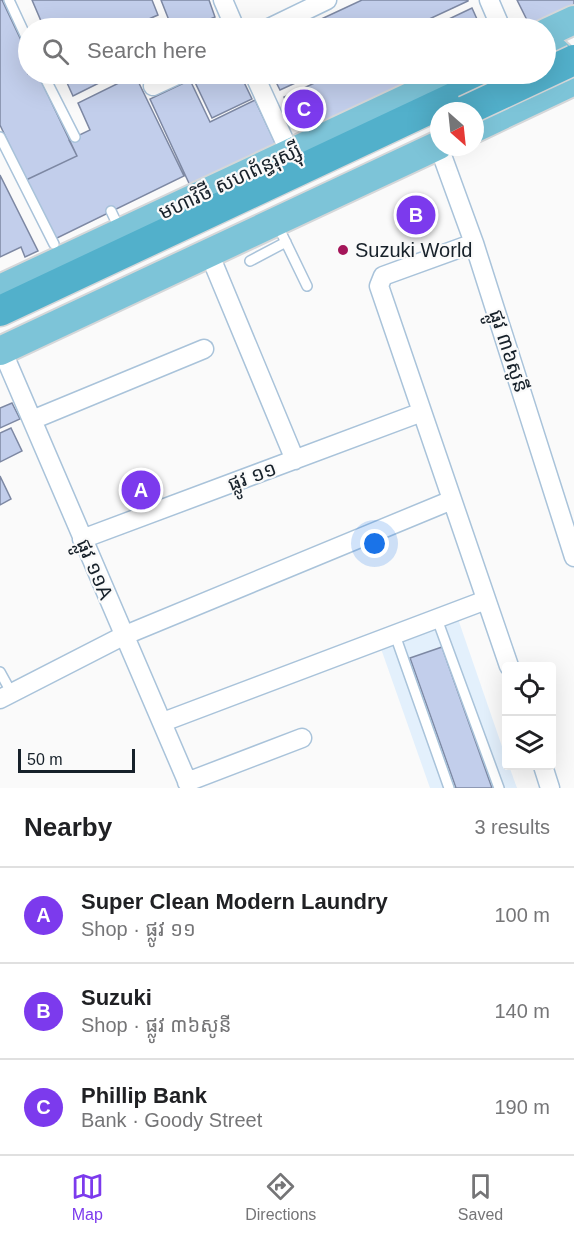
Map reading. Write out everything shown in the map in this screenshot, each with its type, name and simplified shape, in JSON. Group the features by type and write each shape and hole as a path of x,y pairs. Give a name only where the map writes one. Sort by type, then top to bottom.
{"highway":[{"path":"556,49 574,40"},
{"path":"556,68 574,60"},
{"path":"212,230 485,84"},
{"path":"484,102 523,84"},
{"path":"212,230 430,127"},
{"name":"មហាវិថី សហព័ន្ធរុស្ស៊ី","path":"0,311 212,230"},
{"name":"មហាវិថី សហព័ន្ធរុស្ស៊ី","path":"1,344 212,230"}],"main road":[{"path":"556,28 574,20"},
{"path":"484,124 564,86 562,58 556,52"},
{"name":"មហាវិថី សហព័ន្ធរុស្ស៊ី","path":"0,289 116,222 290,153 438,84"},
{"name":"មហាវិថី សហព័ន្ធរុស្ស៊ី","path":"212,230 281,232 430,151"}],"street":[{"path":"223,0 231,18"},
{"path":"290,18 327,0"},
{"path":"489,0 497,18"},
{"path":"153,86 157,84"},
{"path":"259,84 290,153"},
{"name":"ផ្លូវ ៣៦សូនី","path":"443,156 474,243 574,557"},
{"path":"212,230 295,460"},
{"path":"474,243 383,276 379,280 379,286 507,662"},
{"name":"ផ្លូវ ១១A","path":"1,344 188,785"},
{"path":"32,420 204,349"},
{"name":"ផ្លូវ ១១","path":"82,539 422,412"},
{"path":"6,696 123,636 452,500"},
{"path":"163,722 486,600"},
{"path":"188,785 302,738"},
{"path":"545,770 550,788"}],"lane":[{"path":"9,0 18,19"},
{"path":"49,84 75,137"},
{"path":"0,137 54,244"},
{"path":"250,261 281,232 307,286"},
{"path":"437,619 499,788"},
{"path":"395,634 449,788"},
{"path":"0,672 6,696"}],"shaded area":[{"path":"457,616 502,746 502,770 510,770 517,788 430,788 379,643"}],"building":[{"path":"0,0 2,0 18,34 18,84 43,84 77,156 26,180 0,125"},
{"path":"32,0 152,0 158,15 151,18 40,18"},
{"path":"161,0 209,0 215,17 213,18 168,18"},
{"path":"362,0 468,0 431,18 323,18"},
{"path":"517,0 574,0 574,5 547,18 526,18"},
{"path":"472,8 476,18 451,18"},
{"path":"68,84 97,84 73,96"},
{"path":"117,84 139,84 184,176 55,239 26,180 77,156 69,140 90,130 78,103"},
{"path":"182,84 192,84 210,122 255,100 280,153 194,194 150,99"},
{"path":"196,84 245,84 252,99 212,118"},
{"path":"277,84 293,84 280,90"},
{"path":"312,84 422,84 304,139 284,97"},
{"path":"0,175 38,251 25,257 21,247 0,257"},
{"path":"12,403 20,419 0,428 0,408"},
{"path":"11,428 22,451 0,462 0,433"},
{"path":"0,476 11,499 0,505"},
{"path":"442,647 492,788 456,788 410,658"}],"place":[{"name":"Phillip Bank","path":"304,109"},
{"name":"Suzuki","path":"416,215"},
{"name":"Suzuki World","path":"343,250"},
{"name":"Super Clean Modern Laundry","path":"141,490"}]}
